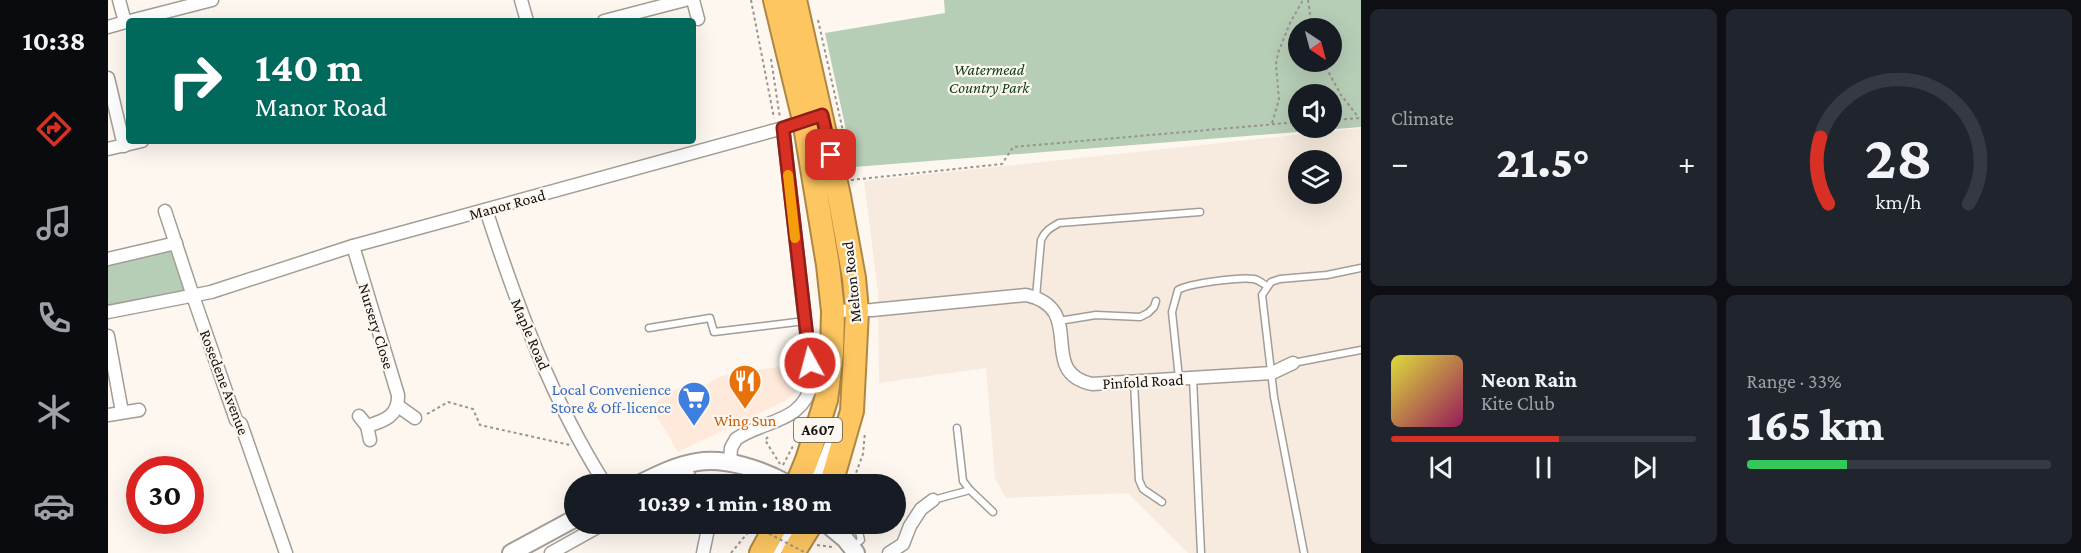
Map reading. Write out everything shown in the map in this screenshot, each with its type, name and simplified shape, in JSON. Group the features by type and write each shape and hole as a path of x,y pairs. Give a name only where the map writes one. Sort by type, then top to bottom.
{"highway":[{"name":"Melton Road","path":"775,0 797,123 828,265 833,310 831,372 818,429 801,474"},
{"name":"Melton Road","path":"795,0 797,123 848,240 857,311 852,411 834,474"},
{"path":"761,553 771,534"},
{"path":"793,553 805,534"}],"street":[{"path":"119,0 126,18"},
{"path":"143,18 212,0"},
{"path":"520,0 525,18"},
{"path":"616,18 685,0"},
{"path":"693,0 698,19"},
{"path":"108,27 126,22"},
{"path":"108,78 124,146"},
{"path":"747,474 734,464 731,448 736,439 796,412 807,400 812,382 805,321 797,123"},
{"name":"Manor Road","path":"108,312 211,292 353,246 797,123"},
{"path":"108,149 131,144"},
{"name":"Maple Road","path":"486,210 533,343 581,447 599,474"},
{"name":"Rosedene Avenue","path":"165,211 236,420 241,424 286,553"},
{"path":"108,259 176,243"},
{"name":"Nursery Close","path":"353,246 398,395 398,406"},
{"path":"833,310 857,311 1026,295 1036,297 1050,306 1059,321"},
{"name":"Pinfold Road","path":"1059,321 1065,367 1080,381 1092,384 1272,373 1293,363"},
{"path":"108,336 122,412"},
{"path":"818,474 854,379"},
{"path":"370,440 363,421 389,418 398,406 415,418"},
{"path":"108,415 139,410"},
{"path":"690,474 698,461 734,464 767,474"},
{"path":"889,553 903,544 915,517 933,500"},
{"path":"511,553 564,524"},
{"path":"551,553 585,534"},
{"path":"703,553 707,534"},
{"path":"772,553 785,534"},
{"path":"835,534 848,550"}],"lane":[{"path":"1036,297 1041,240 1044,233 1051,227 1059,223 1200,212"},
{"path":"1304,553 1274,397 1271,356 1262,295 1271,282 1280,279 1327,275 1361,268"},
{"path":"1179,378 1172,312 1178,290 1189,285 1255,279 1267,286"},
{"path":"1059,321 1096,315 1140,317 1148,313 1156,301"},
{"path":"649,328 710,318 714,332 805,321"},
{"path":"1293,363 1361,350"},
{"path":"1193,378 1201,553"},
{"path":"1134,381 1139,480 1143,489 1162,502"},
{"path":"957,428 963,481 993,512"},
{"path":"933,500 970,490"},
{"path":"848,550 861,540 860,534"}],"path":[{"path":"751,0 772,109 797,123"},
{"path":"1272,123 1280,100 1276,64 1278,53 1303,0"},
{"path":"1308,0 1311,18"},
{"path":"816,11 845,141"},
{"path":"771,60 781,115 797,123"},
{"path":"1328,72 1341,95 1360,118"},
{"path":"1342,119 1360,118"},
{"path":"852,172 850,180 1002,164 1013,147 1288,122"},
{"path":"415,418 448,402 473,409 480,425 581,447"},
{"path":"773,421 776,428 765,440 782,467"},
{"path":"731,553 746,534"},
{"path":"770,534 806,553"},
{"path":"819,545 848,550"}],"shaded area":[{"path":"1361,128 1361,553 1188,553 1128,493 1006,498 995,478 986,368 879,383 878,293 864,181 1288,136 1288,138 1342,138 1342,130"},
{"path":"801,363 803,384 787,400 678,452 651,406 672,391 698,382 702,387 722,376"}],"green space":[{"name":"Watermead Country Park","path":"944,0 1361,0 1361,127 1342,128 1342,84 1288,84 1288,133 854,167 825,33 945,13"},
{"path":"176,243 193,296 108,311 108,259"}],"slow traffic":[{"path":"788,175 795,238"}],"place":[{"name":"Wing Sun","path":"745,410"},
{"name":"Local Convenience Store & Off-licence","path":"694,427"}],"route":[{"path":"810,363 783,128 822,115 831,155"}]}
